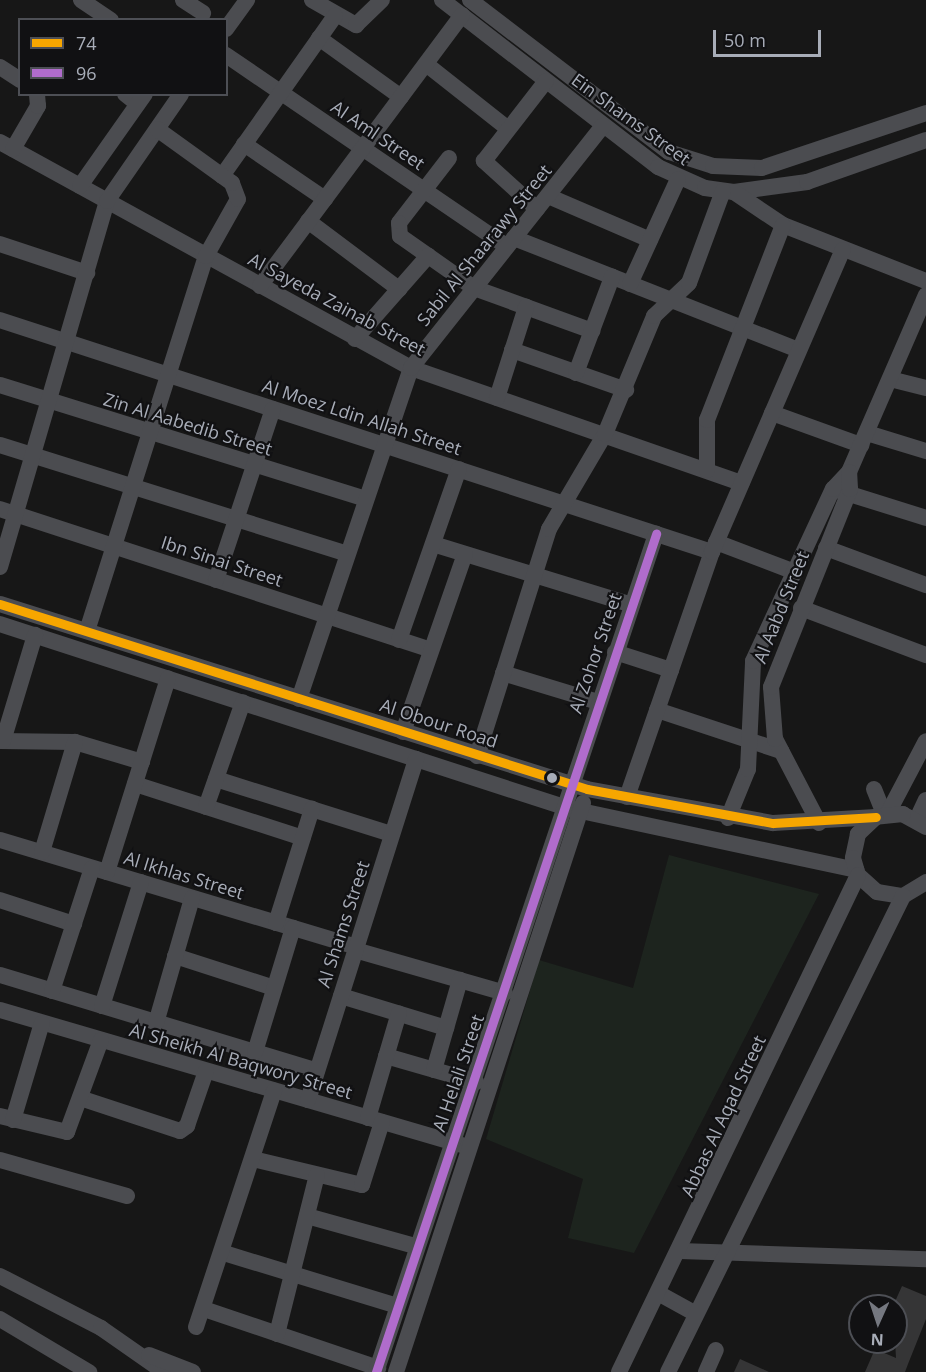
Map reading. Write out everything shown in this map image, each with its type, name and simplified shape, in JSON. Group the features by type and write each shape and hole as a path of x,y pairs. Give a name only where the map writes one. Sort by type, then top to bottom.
{"street":[{"path":"81,0 105,10"},
{"path":"183,0 204,11"},
{"path":"228,26 247,0"},
{"path":"312,0 349,25 362,23 382,0"},
{"name":"Ein Shams Street","path":"442,0 603,126 678,179 728,192 807,182 926,140"},
{"name":"Ein Shams Street","path":"470,0 669,152 713,166 762,168 926,112"},
{"path":"260,286 462,15"},
{"path":"222,176 334,16"},
{"path":"319,38 401,97"},
{"name":"Al Aml Street","path":"228,57 424,190 510,242 677,299 800,350"},
{"path":"426,64 507,128"},
{"path":"0,68 18,79"},
{"path":"546,81 486,152 484,165 542,203 650,240"},
{"path":"6,145 38,106 37,96"},
{"path":"0,567 8,511 33,455 106,201 180,96"},
{"path":"80,186 136,98"},
{"name":"Sabil Al Shaarawy Street","path":"299,699 383,445 411,368 603,126"},
{"path":"87,631 206,256 238,199 236,188 157,129"},
{"path":"244,144 325,199"},
{"name":"Al Sayeda Zainab Street","path":"6,145 411,368 742,483"},
{"path":"449,158 398,227 403,239 474,288 592,331"},
{"path":"630,284 678,179"},
{"path":"477,756 533,575 562,502 605,434 626,390 654,316 677,299 689,283 728,192 783,225 926,281"},
{"path":"308,222 399,289"},
{"path":"707,470 703,436 783,225"},
{"path":"0,244 87,273"},
{"path":"627,797 714,547 843,250"},
{"path":"355,339 428,256"},
{"path":"576,373 612,277"},
{"name":"Al Aabd Street","path":"819,823 781,751 771,722 771,687 826,548 841,492 926,295"},
{"path":"497,398 526,307"},
{"name":"Al Moez Ldin Allah Street","path":"0,321 656,534 714,547 795,572"},
{"path":"512,350 626,390"},
{"path":"890,379 926,388"},
{"name":"Zin Al Aabedib Street","path":"0,385 365,499"},
{"path":"216,580 273,409"},
{"path":"772,413 864,439 926,451"},
{"path":"0,445 347,554"},
{"path":"399,640 459,469"},
{"path":"841,492 926,518"},
{"name":"Al Aabd Street","path":"728,818 742,786 752,742 752,669 795,572 841,492"},
{"name":"Ibn Sinai Street","path":"8,511 431,650"},
{"name":"Al Zohor Street","path":"580,788 598,702 656,534"},
{"path":"433,544 632,605"},
{"path":"826,548 926,585"},
{"path":"403,732 465,554"},
{"name":"Al Obour Road","path":"0,603 580,788 728,818 819,823 883,815 924,824"},
{"path":"801,608 926,656"},
{"path":"0,624 573,810 857,873 877,892 918,889"},
{"path":"35,635 1,741 75,742 142,762"},
{"path":"615,652 671,670"},
{"path":"503,673 598,702"},
{"path":"52,991 74,924 100,870 135,784 168,678"},
{"path":"206,807 243,702"},
{"path":"657,710 781,751"},
{"path":"857,873 858,834 883,815 926,741"},
{"path":"42,852 75,742"},
{"name":"Al Shams Street","path":"308,1100 416,759"},
{"path":"216,779 392,834"},
{"path":"135,784 303,838"},
{"name":"Al Helali Street","path":"396,1372 464,1145 580,788"},
{"path":"874,789 883,815"},
{"path":"924,824 926,800"},
{"path":"255,1052 274,988 303,838 312,809"},
{"name":"Al Helali Street","path":"377,1370 415,1246 464,1145 476,1082 573,810"},
{"name":"Al Ikhlas Street","path":"0,840 506,993"},
{"name":"Abbas Al Aqad Street","path":"619,1372 680,1251 857,873"},
{"path":"102,1006 141,882"},
{"path":"668,1372 726,1252 918,889"},
{"path":"156,1023 192,898"},
{"path":"0,900 74,924"},
{"path":"175,956 274,988"},
{"name":"Al Sheikh Al Baqwory Street","path":"0,975 317,1071"},
{"path":"434,1070 460,980"},
{"path":"341,996 446,1028"},
{"name":"Al Sheikh Al Baqwory Street","path":"0,1010 464,1145"},
{"path":"253,1159 357,1185 366,1182 386,1056 399,1013"},
{"path":"42,1023 7,1118 64,1134 101,1040"},
{"path":"386,1056 476,1082"},
{"path":"80,1098 180,1131 187,1126 206,1071"},
{"path":"196,1327 224,1252 274,1091"},
{"path":"0,1160 127,1196"},
{"path":"277,1334 317,1175"},
{"path":"307,1216 415,1246"},
{"path":"680,1251 926,1259"},
{"path":"224,1252 397,1306"},
{"path":"0,1276 62,1305 164,1372"},
{"path":"658,1293 696,1314"},
{"path":"204,1309 377,1370"},
{"path":"0,1319 89,1372"},
{"path":"130,1349 193,1372"},
{"path":"706,1372 716,1350"}],"shaded area":[{"path":"669,855 819,894 634,1253 568,1238 583,1179 486,1139 539,960 633,988"}],"building":[{"path":"902,1286 926,1296 926,1319 905,1372 865,1372 873,1354 887,1354 896,1358 896,1354 908,1354 908,1294 898,1294"},
{"path":"740,1359 769,1372 734,1372"}],"transit line":[{"name":"96","path":"376,1372 656,534"},
{"name":"74","path":"0,604 587,789 773,823 876,817"}]}
